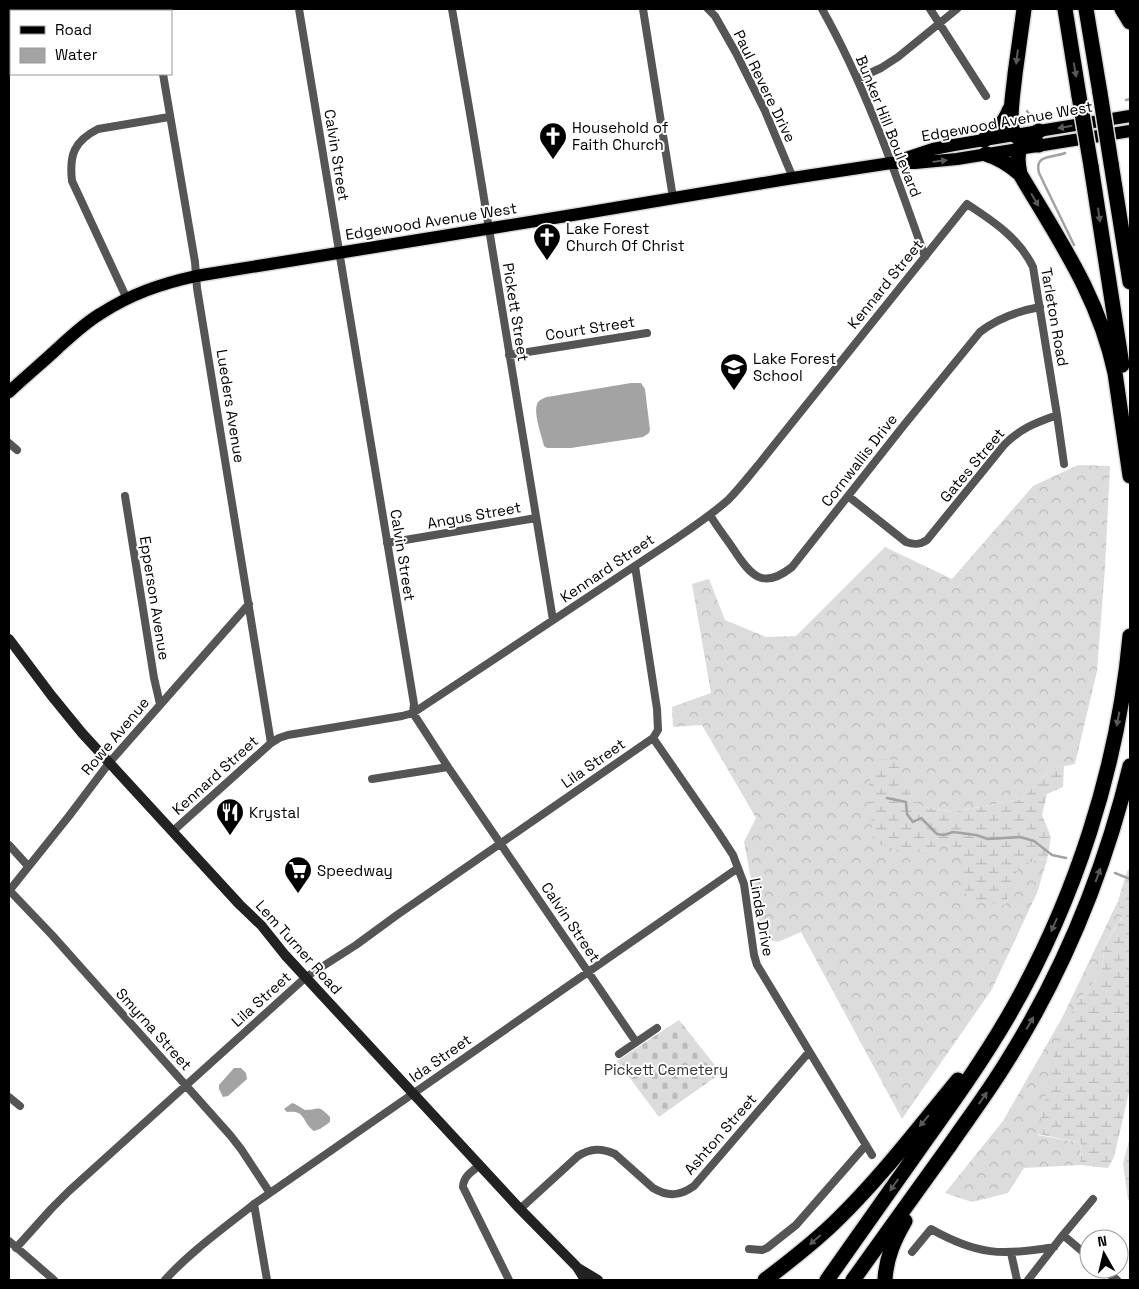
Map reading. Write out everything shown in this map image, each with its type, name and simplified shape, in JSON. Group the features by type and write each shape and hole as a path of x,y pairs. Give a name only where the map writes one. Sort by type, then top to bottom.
{"highway":[{"path":"1020,174 1017,160 1019,142 1012,128 1011,107 1024,9"},
{"path":"1065,9 1124,374 1130,425"},
{"path":"1086,9 1130,282"},
{"path":"1122,9 1130,22"},
{"path":"1011,107 1007,117 985,147 995,157 1009,164 1020,174 1075,267 1088,293 1112,357 1130,476"},
{"path":"1019,142 1039,138"},
{"path":"827,1280 964,1087 1010,1014 1035,965 1058,916 1087,839 1116,732 1130,636"},
{"path":"853,1280 980,1103 1010,1057 1037,1010 1085,910 1104,858 1130,766"},
{"path":"765,1280 824,1233 878,1177 1010,1014"},
{"path":"885,1280 889,1254 896,1238 942,1156"}],"main road":[{"name":"Edgewood Avenue West","path":"1039,138 1130,116"},
{"name":"Edgewood Avenue West","path":"1039,138 1130,131"},
{"name":"Edgewood Avenue West","path":"9,392 81,328 99,315 145,290 170,282 339,252 892,163 933,149 985,147 1019,142"},
{"name":"Lem Turner Road","path":"9,639 50,695 109,763 261,925 279,948 520,1210 577,1267"},
{"path":"577,1267 584,1280"},
{"path":"577,1267 598,1280"}],"street":[{"name":"Calvin Street","path":"299,9 414,704 413,713 636,1042"},
{"name":"Pickett Street","path":"452,9 553,620"},
{"path":"643,9 673,198"},
{"name":"Paul Revere Drive","path":"708,9 715,16 724,31 749,78 793,178"},
{"name":"Bunker Hill Boulevard","path":"822,9 857,79 892,163 925,257"},
{"path":"930,9 986,96"},
{"path":"857,79 881,68 898,57 957,9"},
{"name":"Lueders Avenue","path":"163,75 271,743"},
{"path":"127,299 72,181 71,167 73,156 82,139 87,134 98,129 169,116"},
{"name":"Kennard Street","path":"173,831 271,743 279,738 413,713 710,515 727,501 759,464 967,204"},
{"name":"Tarleton Road","path":"967,204 1006,233 1023,250 1033,267 1058,415 1064,464"},
{"name":"Cornwallis Drive","path":"710,515 750,573 758,577 773,578 782,575 792,566 980,332 1007,316 1026,309 1040,307"},
{"name":"Court Street","path":"509,355 647,333"},
{"name":"Gates Street","path":"848,496 906,542 917,545 927,540 1004,445 1021,430 1058,415"},
{"path":"9,443 17,450"},
{"name":"Epperson Avenue","path":"124,496 160,704"},
{"name":"Angus Street","path":"387,543 536,518"},
{"path":"635,566 657,709 658,730 653,738"},
{"name":"Rowe Avenue","path":"9,891 109,763 249,604"},
{"name":"Lila Street","path":"16,1248 69,1192 306,977 356,945 653,738"},
{"name":"Linda Drive","path":"653,738 733,855 744,884 757,965 872,1155"},
{"path":"372,779 448,767"},
{"path":"9,845 28,866"},
{"name":"Ida Street","path":"165,1280 172,1272 254,1204 738,868"},
{"name":"Smyrna Street","path":"9,891 52,935 236,1142 270,1194"},
{"path":"619,1054 657,1028"},
{"name":"Ashton Street","path":"520,1210 578,1156 593,1149 615,1154 660,1192 674,1195 688,1190 694,1186 809,1052"},
{"path":"9,1096 20,1106"},
{"path":"749,1250 756,1251 767,1248 796,1225 866,1145"},
{"path":"480,1165 465,1178 463,1187 509,1280"},
{"path":"1028,1280 1093,1199"},
{"path":"254,1204 266,1280"},
{"path":"912,1252 931,1229 955,1242 982,1250 1010,1253 1054,1247"},
{"path":"1063,1235 1079,1249"},
{"path":"9,1241 54,1280"},
{"path":"1010,1253 1017,1280"}],"green space":[{"path":"1078,465 1110,466 1097,671 1075,764 1049,771 1021,799 954,812 919,806 903,785 912,855 942,844 959,848 1016,871 1037,859 1047,860 1037,893 992,989 902,1119 801,932 778,942 762,937 744,842 756,818 702,725 673,727 672,707 711,693 692,584 709,579 725,620 766,637 796,636 885,547 952,579 1033,486"},
{"path":"881,759 898,760 903,785 919,806 954,812 1021,799 1049,771 1064,766 1063,787 1047,794 1042,815 1051,837 1047,860 1037,859 1016,871 1005,905 967,900 959,848 942,844 912,855 873,842 869,783"},
{"path":"1130,868 1130,1088 1114,1157 1108,1168 1080,1165 1081,1143 1038,1134 1055,1051 1076,1004 1102,972 1104,946 1122,918 1118,901 1127,871"},
{"path":"1118,901 1122,917 1104,946 1102,972 1076,1004 1038,1135 1081,1143 1080,1165 1024,1168 1008,1193 972,1202 945,1193 1003,1121 1062,1018"},
{"name":"Pickett Cemetery","path":"679,1020 721,1073 659,1117 617,1061"},
{"path":"1130,1137 1130,1201 1128,1200 1123,1163"}],"water":[{"path":"641,383 645,389 649,433 643,437 571,448 547,448 544,446 536,410 540,400 547,397"},
{"path":"234,1068 241,1068 246,1073 247,1079 228,1096 223,1097 219,1085"},
{"path":"292,1103 305,1110 323,1110 330,1117 330,1122 314,1131 301,1115 287,1112 284,1109"}],"waterway":[{"path":"1126,100 1130,99"},
{"path":"1027,111 1032,116 1051,115"},
{"path":"1065,153 1042,160 1038,167 1039,173 1074,245"},
{"path":"887,798 906,802 907,814 913,822 921,818 937,834 944,835 953,832 976,835 988,839 1020,837 1034,841 1052,855 1066,858"},
{"path":"1115,873 1130,879"}],"place":[{"name":"Household of Faith Church","path":"553,160"},
{"name":"Lake Forest Church Of Christ","path":"547,261"},
{"name":"Lake Forest School","path":"734,391"},
{"name":"Krystal","path":"230,836"},
{"name":"Speedway","path":"298,894"}]}
